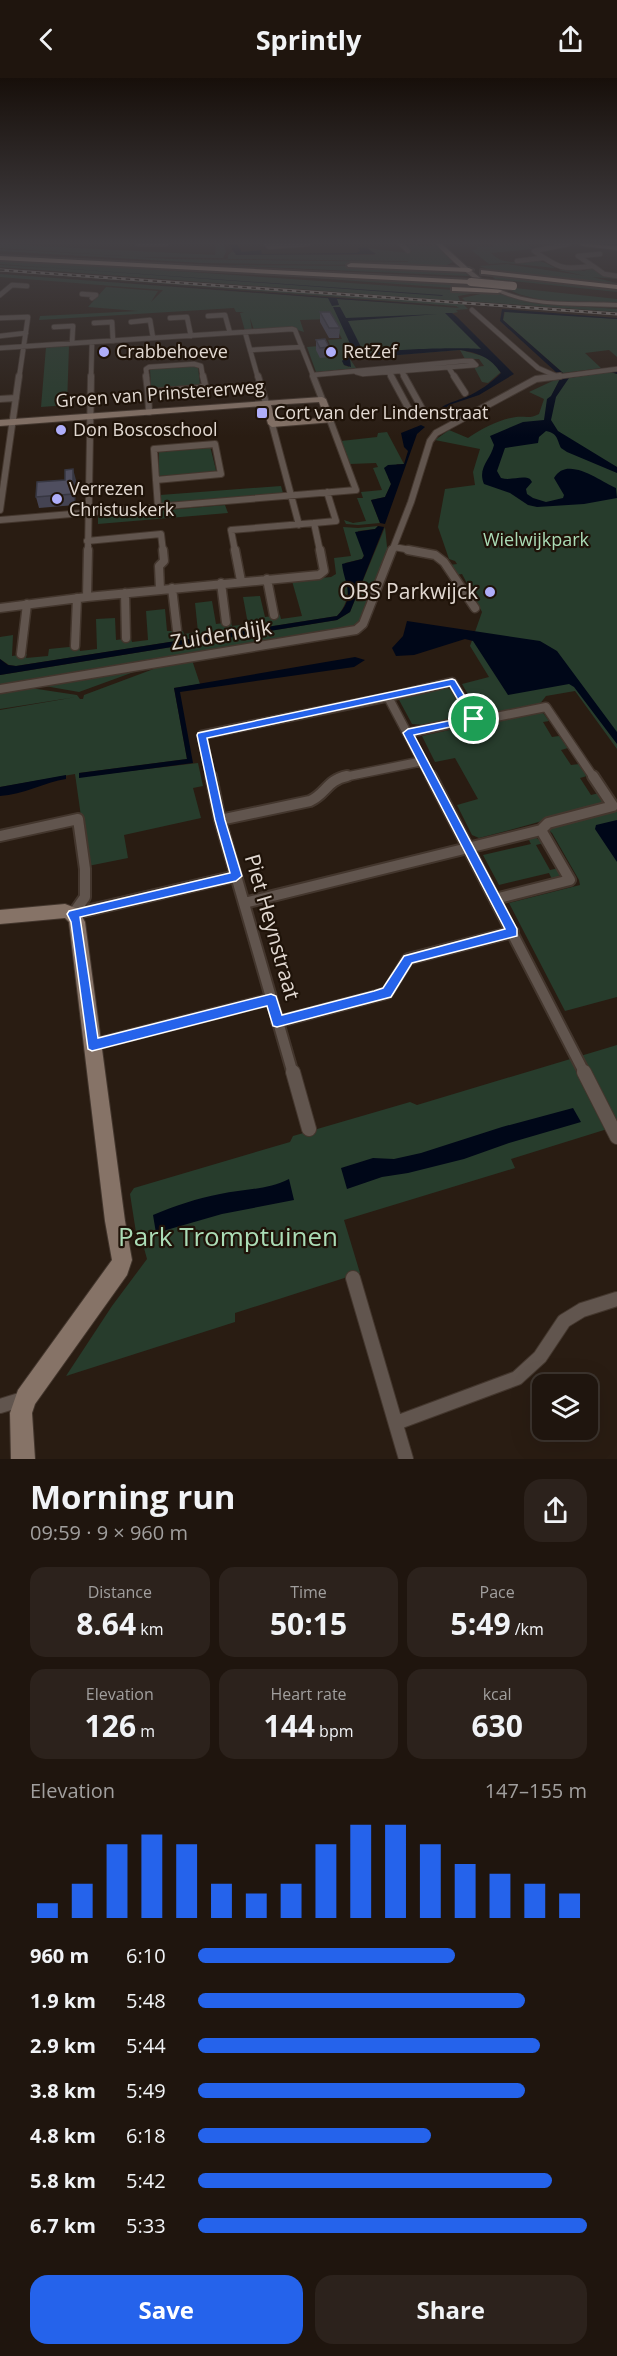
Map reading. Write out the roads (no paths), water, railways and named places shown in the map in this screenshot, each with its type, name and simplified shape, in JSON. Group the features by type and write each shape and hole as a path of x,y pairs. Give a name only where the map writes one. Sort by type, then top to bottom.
{"street":[{"path":"472,310 538,368 556,376 617,369"},
{"path":"208,316 225,315 230,333"},
{"path":"0,318 28,317 0,505"},
{"path":"170,318 187,317 191,336"},
{"path":"132,321 150,320 153,338"},
{"path":"94,323 112,322 113,341"},
{"path":"54,327 74,326 72,343"},
{"path":"0,348 295,330 356,490 0,520"},
{"path":"245,332 299,525"},
{"path":"0,336 26,333"},
{"path":"87,597 92,342"},
{"path":"250,350 302,347"},
{"path":"313,375 356,372 363,374 388,370 464,361 472,361 476,365 400,369"},
{"path":"147,392 200,388 205,385 201,366 194,364 146,369 147,392 149,412"},
{"path":"449,368 465,393"},
{"path":"536,379 539,375 538,368"},
{"path":"388,370 411,413 424,414 400,369"},
{"name":"Zuidendijk","path":"0,689 356,630 363,624 394,547 430,441 436,434 536,379 556,376"},
{"name":"Zuidendijk","path":"488,406 500,403 556,376"},
{"path":"0,399 16,398"},
{"name":"Groen van Prinstererweg","path":"0,423 322,399"},
{"path":"272,424 330,420"},
{"path":"156,480 221,474 215,444 154,449 156,480 158,507"},
{"path":"241,581 231,530 336,521 327,492"},
{"path":"0,608 160,589 319,574 324,571 314,523"},
{"path":"87,541 161,534 164,561 159,566 160,589"},
{"path":"394,547 435,555 444,562 475,608"},
{"path":"267,579 274,615"},
{"path":"221,583 226,622"},
{"path":"172,588 177,630"},
{"path":"125,593 126,638"},
{"path":"75,646 77,598"},
{"path":"21,654 27,604"},
{"path":"474,719 452,682 388,697 513,932 617,1137"},
{"name":"Piet Heynstraat","path":"309,1129 220,820 201,735 388,697"},
{"path":"244,903 541,830 548,823 613,806 546,708 481,720 474,719 408,733"},
{"path":"220,820 310,801 317,798 334,779 423,761"},
{"path":"0,836 78,819 85,869 85,897 73,914"},
{"path":"495,898 570,880 541,830"},
{"path":"0,917 65,911 73,914 236,876"},
{"path":"23,1459 21,1413 26,1398 106,1290 122,1260 77,922 73,914"},
{"path":"277,1022 387,993 408,959 513,932"},
{"path":"92,1045 271,999"},
{"path":"353,1278 396,1423 403,1458"},
{"path":"396,1423 517,1378 540,1358 564,1321 582,1310 617,1299"},
{"path":"0,1406 26,1398"}],"water":[{"path":"334,308 341,308 346,318 438,314 348,321 363,351 353,350"},
{"path":"502,309 617,319 504,312 503,320 563,373 558,374 500,321"},
{"path":"445,313 452,313 457,317 514,374 479,395 449,405 436,417 434,416 444,406 475,393 501,373 493,363 484,357 460,350 350,359 351,367 344,365 342,361 351,357 386,351 481,349"},
{"path":"612,371 617,374 611,372 569,378 556,397 551,420 558,431 617,467 617,473 567,452 561,448 555,435 546,431 539,437 538,443 505,448 497,471 501,478 530,479 532,482 526,489 527,494 546,502 563,498 564,495 554,478 567,469 584,472 616,488 617,498 584,504 537,507 528,505 510,493 484,484 483,468 494,445 490,436 523,422 544,420 547,399 561,377"},
{"path":"421,425 425,427 417,434 385,524 380,523 371,500 385,497 391,484 384,468 388,465 404,464 408,451 404,447 401,433"},
{"path":"378,526 384,527 350,612 337,620 0,675 0,659 8,665 16,666 337,616 343,609 348,596 342,564 362,559 364,556 355,532 375,529"},
{"path":"407,621 540,641 557,651 617,732 617,744 574,687 569,684 508,695 473,641 465,639 414,655 396,656 392,648 403,636"},
{"path":"355,657 365,660 354,667 180,692 193,763 79,778 79,773 187,759 174,688"},
{"path":"66,775 66,779 0,796 0,787"},
{"path":"617,820 617,862 595,829 596,825"},
{"path":"573,1108 581,1122 464,1159 382,1177 347,1189 341,1168 373,1158 394,1159 421,1153 502,1127"},
{"path":"289,1179 294,1200 222,1214 156,1233 153,1215 203,1198 264,1187"}],"railway":[{"path":"539,308 617,314"}],"place":[{"name":"Crabbehoeve","path":"104,352"},
{"name":"RetZef","path":"331,352"},
{"name":"Cort van der Lindenstraat","path":"262,413"},
{"name":"Don Boscoschool","path":"61,430"},
{"name":"Verrezen Christuskerk","path":"57,499"},
{"name":"OBS Parkwijck","path":"490,592"}],"park label":[{"name":"Wielwijkpark","path":"536,540"},
{"name":"Park Tromptuinen","path":"228,1237"}]}
